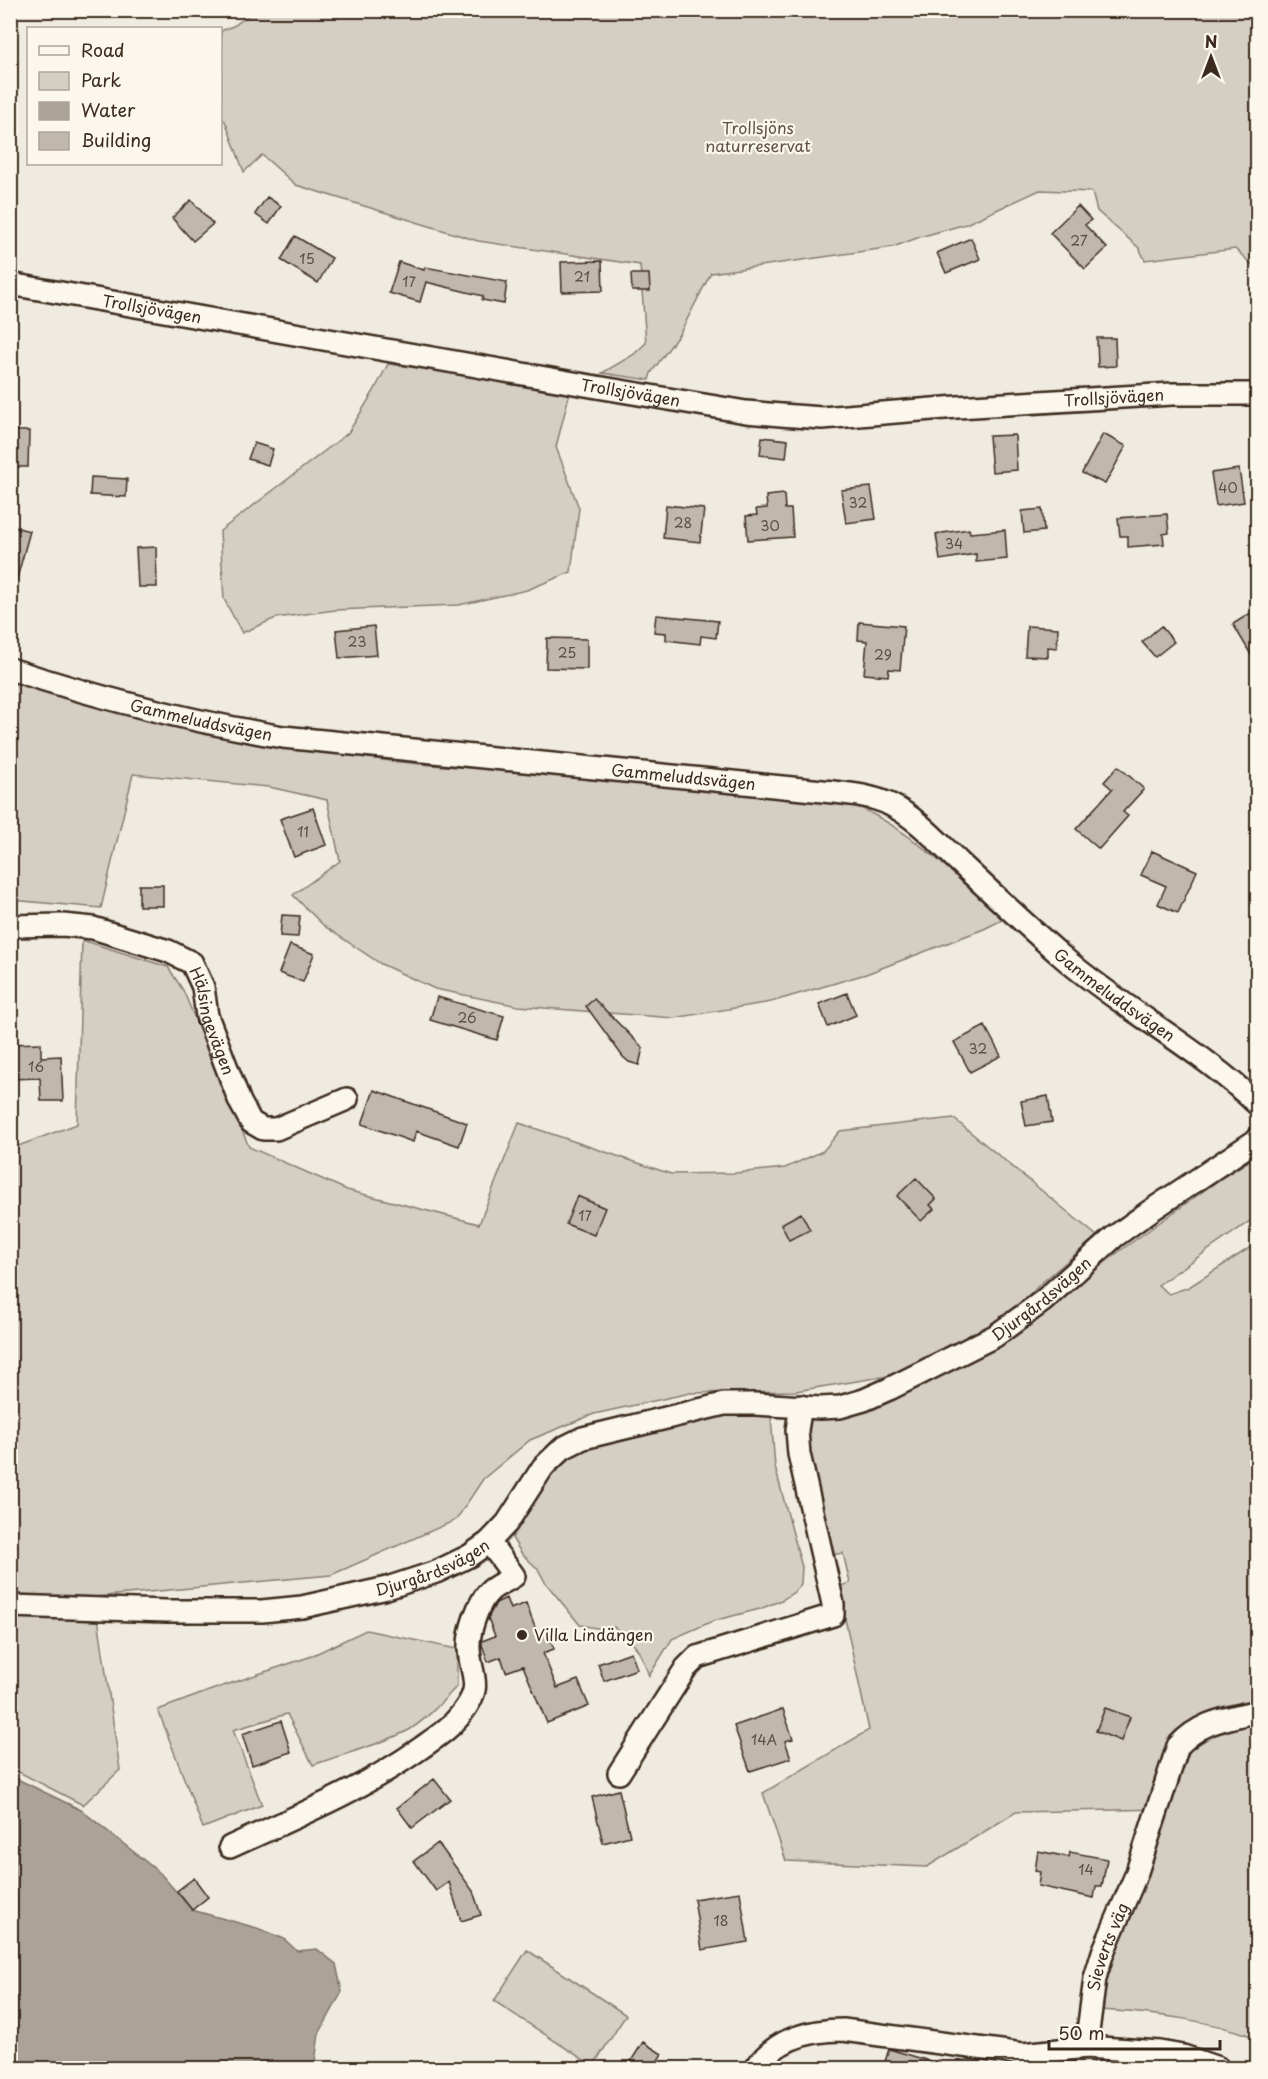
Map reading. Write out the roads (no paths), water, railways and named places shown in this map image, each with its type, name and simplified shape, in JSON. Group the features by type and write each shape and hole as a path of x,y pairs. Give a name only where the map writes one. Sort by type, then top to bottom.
{"street":[{"name":"Trollsjövägen","path":"10,284 746,412 781,416 822,418 1172,394 1257,394"},
{"name":"Gammeluddsvägen","path":"10,669 161,713 283,737 833,792 864,796 891,805 927,831 1008,909 1067,960 1244,1091 1257,1105"},
{"name":"Hälsingevägen","path":"10,926 63,925 93,928 168,951 192,963 203,987 207,1016 240,1102 251,1122 263,1129 276,1129 347,1099"},
{"name":"Djurgårdsvägen","path":"10,1606 166,1611 262,1611 302,1607 387,1588 436,1572 469,1556 489,1542 507,1523 543,1467 563,1448 583,1438 724,1404 840,1407 890,1389 995,1336 1043,1301 1114,1237 1257,1139"},
{"path":"619,1773 686,1668 697,1657 833,1615 799,1454 797,1430 801,1406"},
{"path":"230,1847 343,1795 393,1767 441,1734 463,1713 476,1687 469,1648 473,1623 482,1602 490,1591 514,1576 489,1542"},
{"name":"Sieverts väg","path":"1086,2047 1095,1978 1102,1952 1136,1875 1178,1746 1190,1732 1211,1723 1257,1711"},
{"path":"756,2068 777,2047 800,2035 821,2030 843,2030 1023,2054 1086,2047 1160,2052 1183,2056 1218,2068"}],"water":[{"path":"11,1776 81,1810 160,1873 192,1910 257,1928 284,1939 297,1951 317,1949 336,1964 342,1992 319,2034 312,2068 11,2068"}],"place":[{"name":"Villa Lindängen","path":"522,1635"}],"park label":[{"name":"Trollsjöns naturreservat","path":"758,137"}]}
